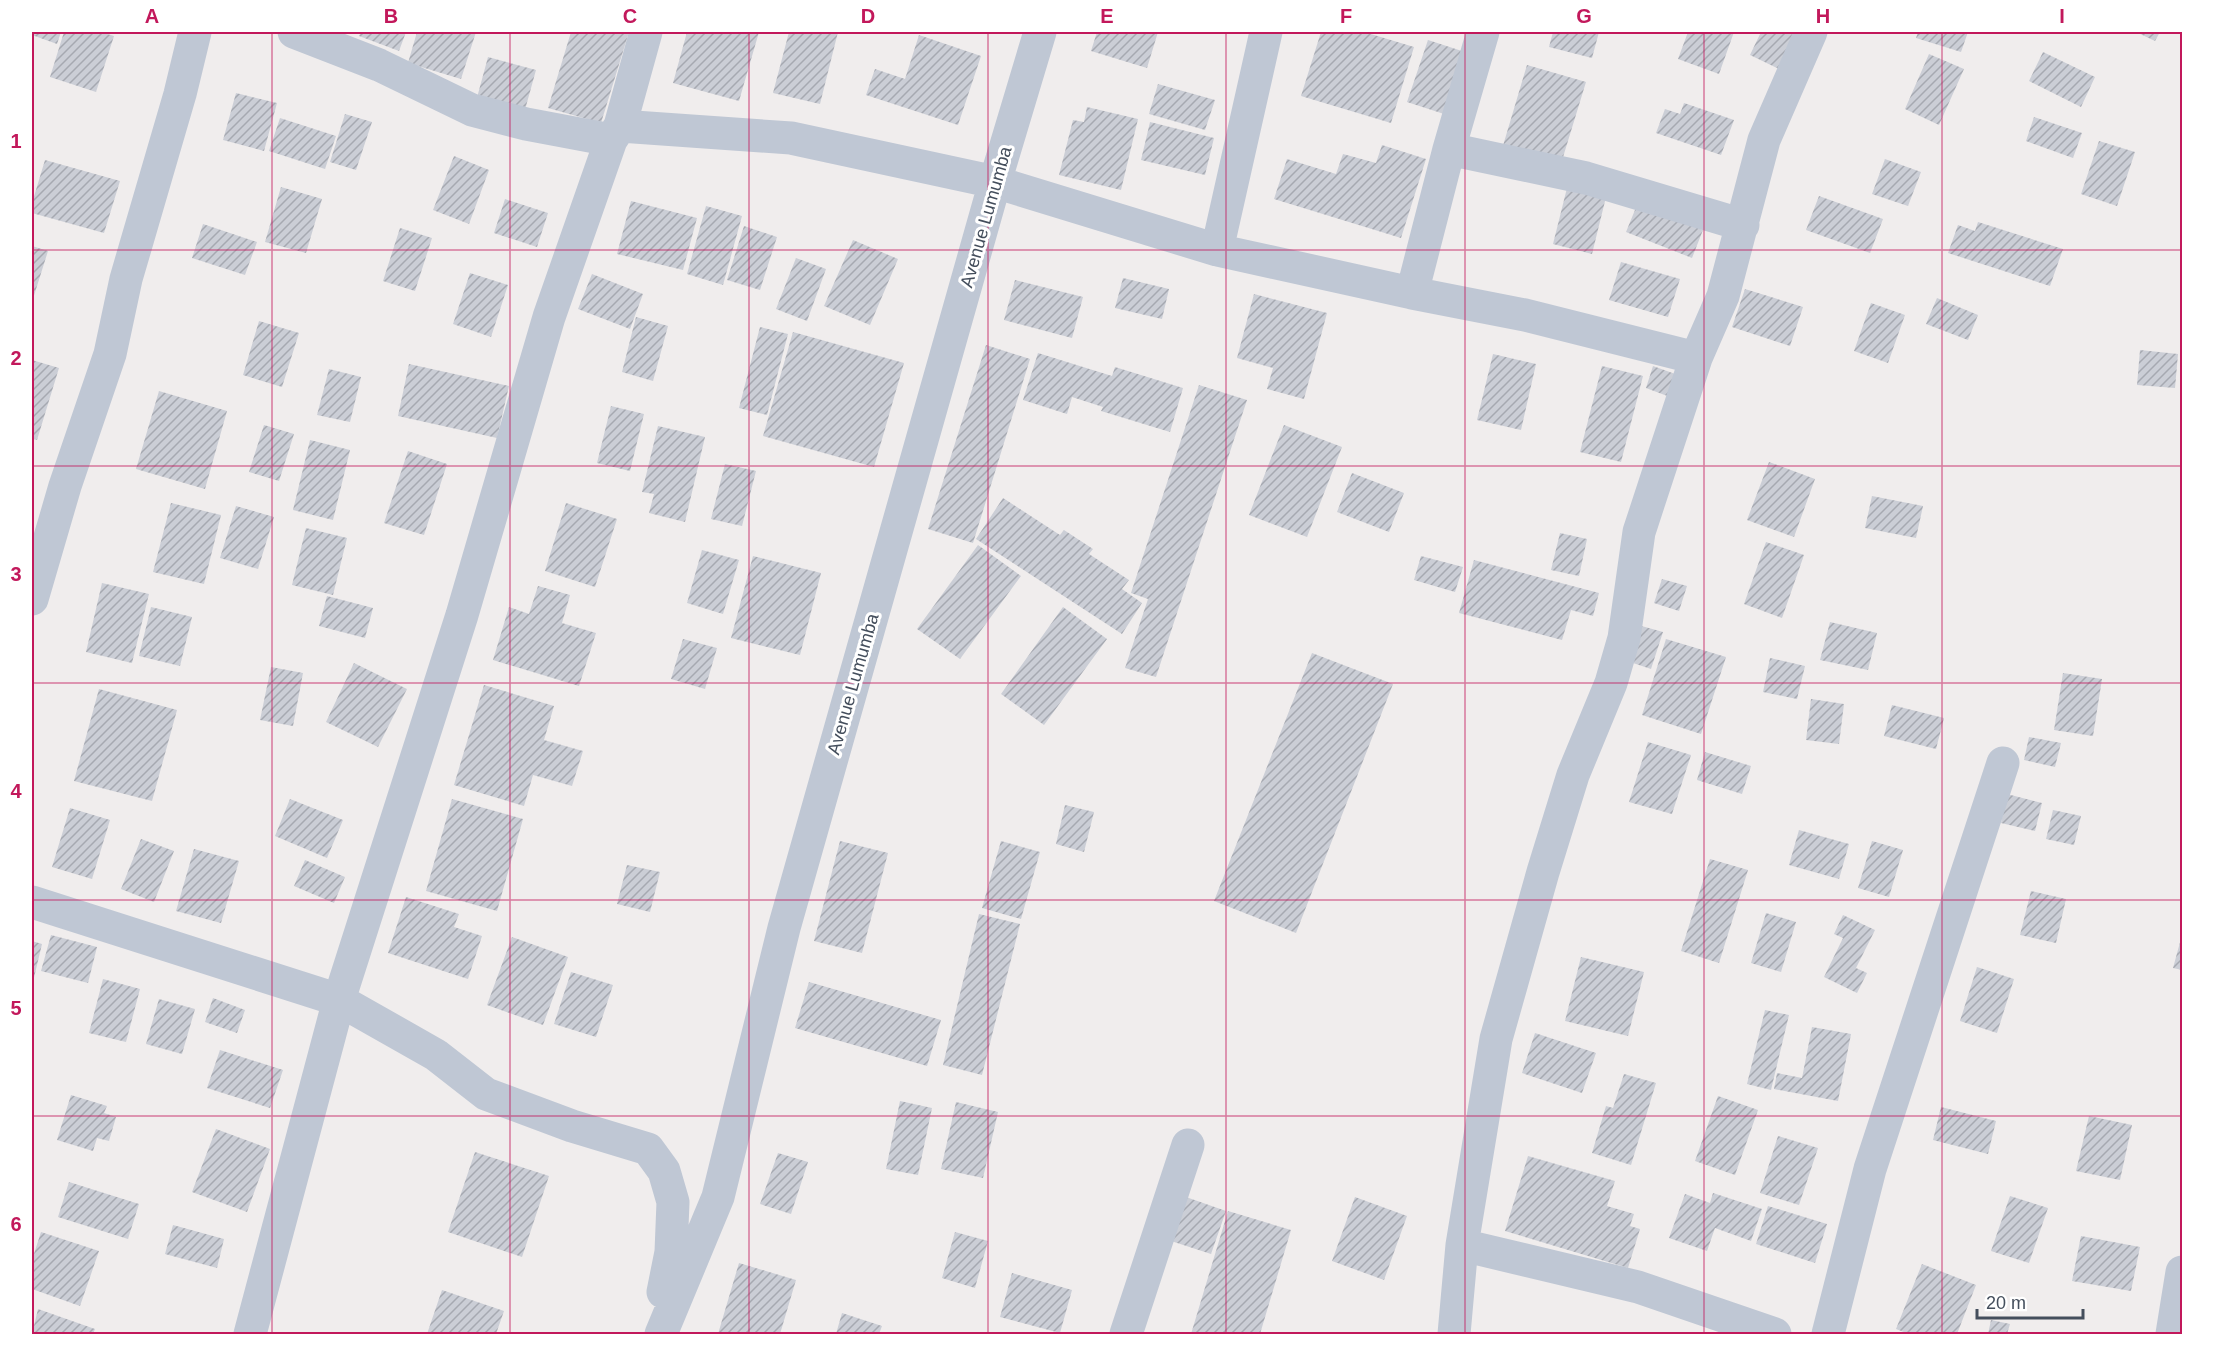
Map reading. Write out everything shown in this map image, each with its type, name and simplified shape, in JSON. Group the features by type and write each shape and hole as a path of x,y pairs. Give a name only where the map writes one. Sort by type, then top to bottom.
{"street":[{"path":"32,599 65,486 110,354 126,279 180,94 195,32"},
{"path":"294,32 379,65 472,110 526,124 615,133 791,138 995,182 1217,250 1412,293 1525,315 1696,358"},
{"path":"250,1335 339,1000 462,615 549,317 615,133 646,32"},
{"name":"Avenue Lumumba","path":"661,1335 718,1197 784,928 995,182 1040,32"},
{"path":"1217,250 1266,32"},
{"path":"1412,293 1449,149 1483,32"},
{"path":"1454,1335 1462,1245 1496,1039 1573,775 1611,683 1624,639 1640,532 1696,358 1723,296 1764,140 1812,32"},
{"path":"1449,149 1586,178 1743,225"},
{"path":"1828,1335 1870,1169 2003,763"},
{"path":"32,902 339,1000 436,1055 486,1094 572,1126 648,1149 664,1171 672,1202 671,1252 654,1335"},
{"path":"1126,1335 1188,1144"},
{"path":"1462,1245 1638,1287 1775,1335"},
{"path":"2172,1335 2182,1272"}],"building":[{"path":"32,32 61,32 57,44 32,35"},
{"path":"64,32 101,32 114,36 96,92 50,77"},
{"path":"361,32 406,32 399,51 359,36"},
{"path":"417,32 476,32 461,79 408,63"},
{"path":"571,32 629,32 601,123 548,108"},
{"path":"687,32 759,32 739,101 673,83"},
{"path":"789,32 838,32 820,104 773,93"},
{"path":"1097,32 1158,32 1147,68 1091,51"},
{"path":"1321,32 1364,32 1414,47 1391,123 1301,96"},
{"path":"1553,32 1599,32 1592,58 1549,47"},
{"path":"1688,32 1734,32 1719,74 1678,59"},
{"path":"1761,32 1798,32 1779,69 1750,55"},
{"path":"1918,32 1968,32 1961,52 1916,38"},
{"path":"2136,32 2160,32 2155,41"},
{"path":"919,35 981,56 958,125 866,95 875,69 905,79"},
{"path":"1428,40 1465,52 1444,114 1407,102"},
{"path":"2043,52 2095,77 2081,107 2029,81"},
{"path":"1929,54 1964,69 1939,125 1905,109"},
{"path":"488,57 536,70 523,117 475,105"},
{"path":"1527,65 1586,82 1560,167 1502,149"},
{"path":"1158,84 1215,100 1205,130 1149,114"},
{"path":"236,93 277,103 264,151 223,140"},
{"path":"1684,103 1734,120 1721,155 1656,133 1665,109 1680,114"},
{"path":"1087,107 1138,119 1121,190 1059,175 1073,120 1084,122"},
{"path":"345,114 372,122 356,170 330,162"},
{"path":"2034,117 2082,133 2073,158 2026,141"},
{"path":"280,118 336,136 325,169 269,151"},
{"path":"1150,122 1214,138 1205,175 1141,160"},
{"path":"2099,141 2135,152 2117,206 2081,194"},
{"path":"1382,145 1426,159 1401,238 1274,199 1287,159 1336,174 1343,154 1376,163"},
{"path":"454,156 489,170 469,224 433,210"},
{"path":"1885,159 1921,172 1908,206 1872,194"},
{"path":"45,160 120,181 104,233 32,213 32,203"},
{"path":"1568,184 1607,193 1592,254 1553,244"},
{"path":"281,187 322,199 306,253 265,242"},
{"path":"1819,196 1883,219 1870,253 1806,230"},
{"path":"505,199 548,213 537,247 494,233"},
{"path":"631,201 697,218 683,270 617,254"},
{"path":"1637,205 1703,230 1692,258 1626,232"},
{"path":"706,206 742,216 723,285 687,274"},
{"path":"1978,222 2063,249 2050,286 1948,253 1958,225 1975,231"},
{"path":"203,224 257,242 245,275 192,258"},
{"path":"744,226 777,237 760,290 727,280"},
{"path":"400,228 432,238 415,291 383,281"},
{"path":"853,240 898,259 870,325 824,306"},
{"path":"32,246 48,251 32,302"},
{"path":"796,258 826,269 807,321 776,309"},
{"path":"1621,262 1680,279 1668,317 1609,300"},
{"path":"470,273 508,285 491,337 453,324"},
{"path":"592,274 643,294 630,329 578,309"},
{"path":"1123,278 1169,289 1162,319 1115,308"},
{"path":"1015,280 1083,297 1072,338 1004,320"},
{"path":"1745,289 1803,307 1790,346 1732,327"},
{"path":"1254,294 1327,313 1304,399 1267,389 1273,368 1237,358"},
{"path":"1937,298 1978,315 1968,340 1926,324"},
{"path":"1871,303 1905,315 1888,363 1854,351"},
{"path":"636,317 668,326 653,381 622,372"},
{"path":"259,321 299,333 282,387 243,375"},
{"path":"760,327 788,334 767,415 739,408"},
{"path":"793,332 904,363 874,467 763,436"},
{"path":"986,345 1030,359 973,543 928,529"},
{"path":"2140,350 2178,354 2175,388 2137,385"},
{"path":"1038,353 1112,376 1115,367 1183,388 1170,432 1101,411 1103,407 1072,397 1067,414 1023,400"},
{"path":"1493,354 1536,364 1521,430 1477,420"},
{"path":"32,360 59,368 37,440 32,439"},
{"path":"409,364 509,386 497,438 398,416"},
{"path":"1602,366 1643,376 1621,462 1580,452"},
{"path":"1653,366 1678,375 1670,397 1646,388"},
{"path":"329,369 361,377 350,422 317,415"},
{"path":"1199,385 1247,400 1156,677 1125,668 1148,599 1131,593"},
{"path":"159,391 227,411 205,489 136,469"},
{"path":"611,406 644,414 630,471 597,463"},
{"path":"264,425 294,434 279,481 249,472"},
{"path":"1284,425 1342,447 1307,537 1249,515"},
{"path":"658,426 705,437 685,522 649,513 654,494 642,492"},
{"path":"310,440 350,450 333,520 293,510"},
{"path":"408,451 447,464 424,535 384,523"},
{"path":"1769,462 1815,479 1794,537 1747,520"},
{"path":"725,464 756,471 742,526 711,519"},
{"path":"1352,473 1404,493 1389,532 1337,512"},
{"path":"1872,496 1923,506 1916,538 1865,528"},
{"path":"1003,498 1060,535 1064,530 1093,549 1089,554 1129,580 1122,589 1142,603 1122,634 976,539"},
{"path":"171,503 221,515 204,584 153,572"},
{"path":"566,503 617,519 595,587 545,571"},
{"path":"236,506 274,517 258,569 220,558"},
{"path":"306,528 347,538 333,595 292,585"},
{"path":"1560,533 1587,539 1579,576 1551,570"},
{"path":"1766,542 1804,555 1782,618 1744,604"},
{"path":"978,545 1021,576 960,659 917,629"},
{"path":"702,550 739,560 723,614 687,603"},
{"path":"753,556 821,573 800,655 731,638"},
{"path":"1421,556 1463,567 1455,592 1414,580"},
{"path":"1474,560 1599,593 1593,616 1571,610 1562,640 1459,613"},
{"path":"1662,579 1687,586 1679,611 1654,603"},
{"path":"102,583 149,594 132,663 86,652"},
{"path":"538,586 570,595 562,623 596,633 579,686 493,660 509,607 529,614"},
{"path":"327,596 373,608 365,638 319,626"},
{"path":"151,607 192,617 180,666 139,656"},
{"path":"1063,607 1107,639 1044,725 1001,694"},
{"path":"1830,622 1877,633 1868,670 1820,660"},
{"path":"1638,625 1663,632 1651,669 1627,661"},
{"path":"683,639 717,648 705,689 671,679"},
{"path":"1666,639 1726,657 1701,734 1642,715"},
{"path":"1312,653 1393,684 1296,933 1214,901"},
{"path":"1770,658 1805,666 1797,699 1763,692"},
{"path":"354,663 407,689 378,747 326,722"},
{"path":"271,667 303,673 293,726 260,720"},
{"path":"2063,673 2102,679 2093,736 2054,730"},
{"path":"484,685 554,706 544,740 583,751 572,786 533,775 524,806 454,785"},
{"path":"99,689 177,710 152,801 74,781"},
{"path":"1811,699 1844,704 1839,744 1806,740"},
{"path":"1892,705 1944,718 1936,749 1884,736"},
{"path":"2029,737 2061,743 2055,767 2024,760"},
{"path":"1648,742 1691,755 1672,814 1629,802"},
{"path":"1705,752 1751,766 1742,794 1697,780"},
{"path":"2007,794 2042,803 2035,831 2001,823"},
{"path":"290,799 343,820 327,858 275,836"},
{"path":"452,799 523,819 497,911 426,891"},
{"path":"1065,805 1094,812 1084,852 1056,844"},
{"path":"70,808 110,820 92,879 52,867"},
{"path":"2053,810 2081,816 2074,845 2046,839"},
{"path":"1799,830 1849,844 1839,879 1789,865"},
{"path":"141,839 174,851 154,902 121,889"},
{"path":"840,841 888,853 862,953 814,941"},
{"path":"1001,841 1040,852 1021,919 982,908"},
{"path":"1872,841 1903,850 1889,897 1858,888"},
{"path":"194,849 239,861 221,923 176,911"},
{"path":"1710,859 1748,870 1719,963 1681,951"},
{"path":"305,860 345,877 334,903 294,886"},
{"path":"627,865 660,872 650,912 617,904"},
{"path":"2031,891 2066,899 2056,943 2020,935"},
{"path":"406,897 459,914 454,927 482,936 468,979 388,953"},
{"path":"1766,913 1796,922 1781,972 1751,963"},
{"path":"979,914 1020,924 982,1075 943,1065"},
{"path":"1843,915 1875,930 1856,968 1867,973 1857,993 1824,977 1843,938 1834,934"},
{"path":"51,935 97,947 88,983 41,971"},
{"path":"2182,935 2182,970 2173,968"},
{"path":"512,937 568,957 543,1025 487,1005"},
{"path":"32,941 42,944 32,986"},
{"path":"1581,957 1644,972 1628,1036 1565,1021"},
{"path":"1977,967 2014,979 1997,1033 1960,1021"},
{"path":"571,972 613,985 596,1037 554,1024"},
{"path":"103,979 140,989 126,1042 89,1033"},
{"path":"809,982 941,1020 927,1066 795,1028"},
{"path":"213,998 245,1010 237,1033 205,1022"},
{"path":"159,999 195,1009 182,1054 146,1044"},
{"path":"1765,1010 1789,1015 1771,1090 1747,1084"},
{"path":"1812,1027 1851,1034 1838,1101 1774,1089 1777,1073 1802,1078"},
{"path":"1535,1033 1596,1053 1582,1093 1522,1073"},
{"path":"220,1050 283,1070 270,1108 207,1088"},
{"path":"1624,1074 1656,1083 1631,1165 1592,1153 1606,1106 1613,1108"},
{"path":"71,1095 107,1106 104,1113 116,1117 109,1141 97,1138 93,1151 57,1140"},
{"path":"1718,1096 1758,1110 1735,1175 1695,1161"},
{"path":"900,1101 932,1108 918,1175 886,1169"},
{"path":"956,1102 998,1112 983,1178 941,1169"},
{"path":"1941,1107 1996,1121 1988,1154 1933,1140"},
{"path":"2089,1116 2132,1125 2120,1180 2076,1171"},
{"path":"216,1129 270,1149 247,1212 192,1192"},
{"path":"1778,1136 1818,1148 1799,1205 1760,1193"},
{"path":"475,1152 549,1176 522,1257 448,1232"},
{"path":"778,1153 808,1162 791,1214 760,1204"},
{"path":"1528,1156 1615,1181 1607,1206 1634,1214 1630,1226 1640,1229 1628,1268 1505,1231"},
{"path":"69,1182 139,1204 128,1239 58,1217"},
{"path":"1713,1193 1762,1209 1751,1241 1715,1228 1707,1251 1669,1238 1685,1194 1710,1203"},
{"path":"2010,1196 2048,1208 2029,1263 1991,1251"},
{"path":"1186,1197 1226,1211 1211,1254 1171,1241"},
{"path":"1355,1197 1407,1216 1384,1280 1332,1261"},
{"path":"1768,1206 1827,1224 1815,1263 1756,1244"},
{"path":"1228,1211 1291,1230 1260,1334 1191,1334"},
{"path":"173,1225 224,1239 217,1268 165,1254"},
{"path":"41,1232 99,1251 80,1306 32,1289 32,1260"},
{"path":"955,1232 988,1241 975,1288 942,1278"},
{"path":"2081,1236 2140,1247 2131,1291 2072,1281"},
{"path":"739,1263 796,1280 780,1334 718,1334"},
{"path":"1922,1264 1976,1285 1957,1334 1909,1334 1896,1329"},
{"path":"1012,1273 1072,1290 1060,1333 1000,1317"},
{"path":"442,1290 504,1311 496,1334 427,1334"},
{"path":"38,1309 95,1329 93,1334 32,1334"},
{"path":"842,1313 882,1326 879,1334 836,1334"},
{"path":"1991,1320 2010,1324 2007,1334 1988,1334"}]}
